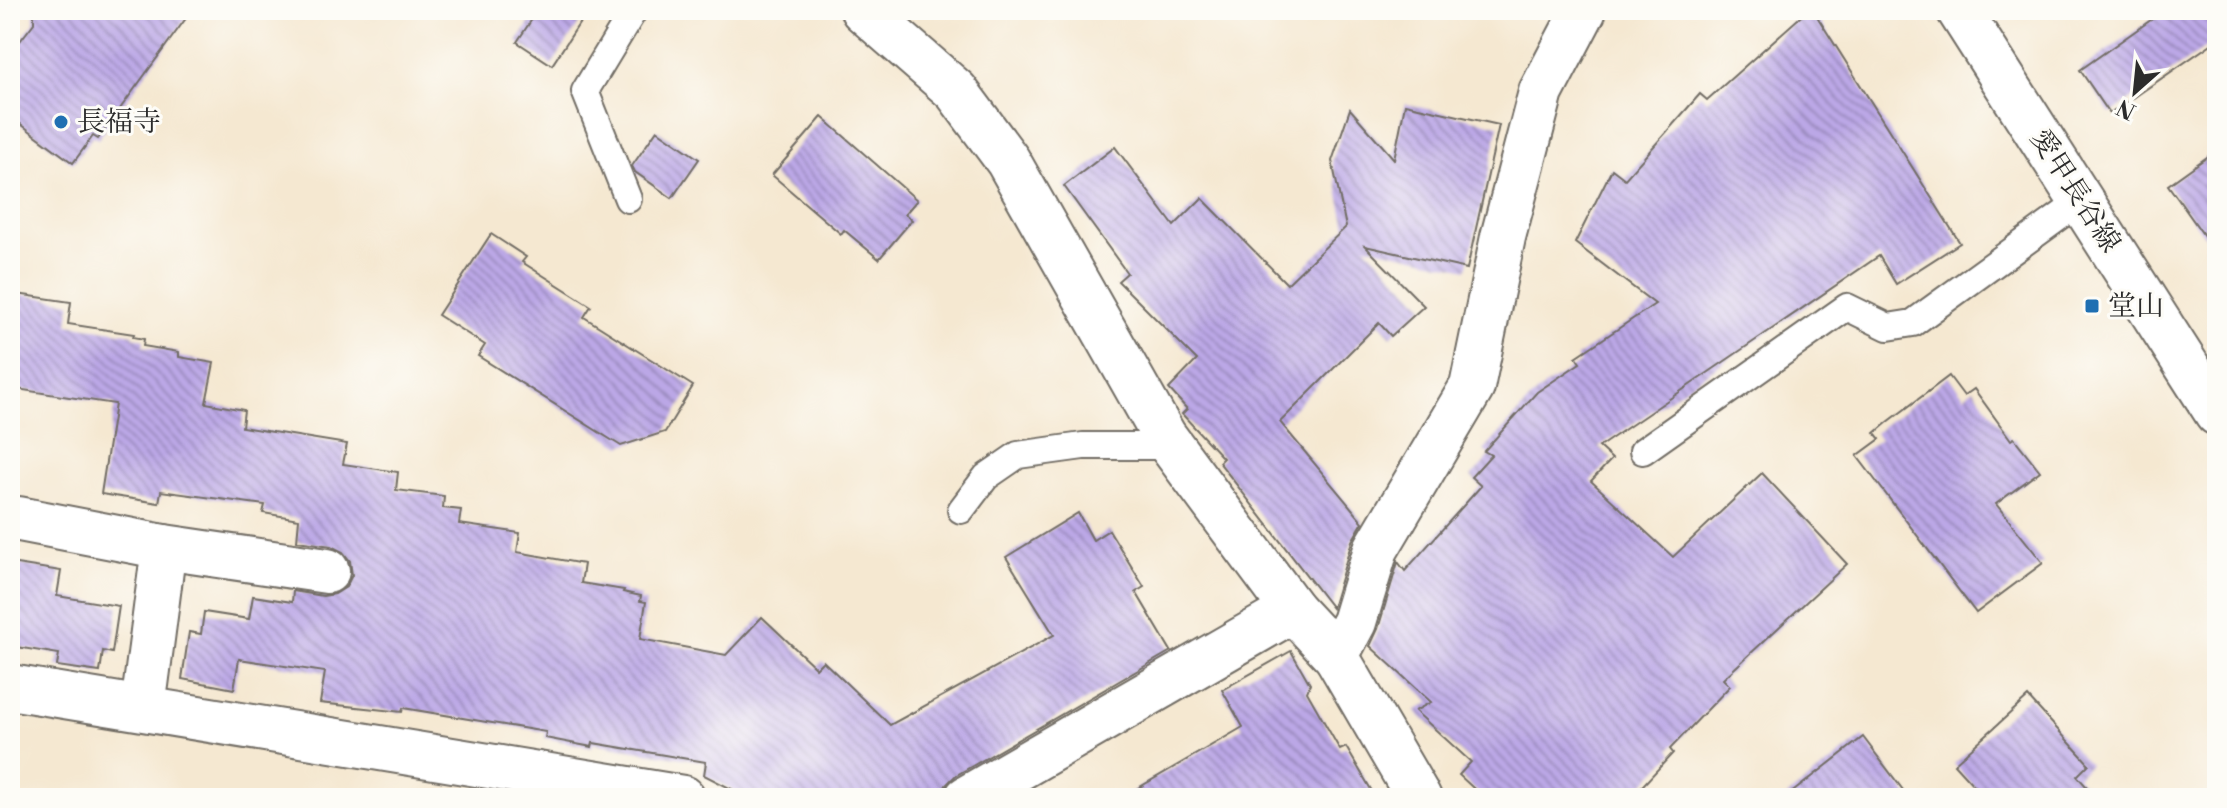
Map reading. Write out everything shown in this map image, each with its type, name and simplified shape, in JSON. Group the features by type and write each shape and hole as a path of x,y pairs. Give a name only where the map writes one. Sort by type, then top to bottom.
{"street":[{"path":"863,10 956,91 1008,161 1171,446 1293,610 1336,656 1419,798"},
{"path":"1336,656 1354,622 1376,549 1472,387 1503,237 1541,92 1584,10"},
{"name":"愛甲長谷線","path":"1959,10 2217,413"},
{"path":"19,519 164,547 327,571"},
{"path":"143,708 164,547"},
{"path":"967,798 1293,610"},
{"path":"10,687 683,798"}],"lane":[{"path":"628,199 585,91 634,10"},
{"path":"1643,451 1847,307 1888,327 1913,323 2081,201"},
{"path":"961,510 986,477 1018,455 1083,446 1171,446"}],"building":[{"name":"長福寺","path":"34,10 192,10 98,139 93,136 73,163 10,116 10,54 34,23"},
{"path":"538,10 588,10 552,65 517,42"},
{"path":"1808,10 1813,10 1960,243 1896,284 1879,256 1599,447 1612,459 1591,481 1673,557 1762,473 1847,564 1723,679 1730,686 1670,749 1673,753 1631,798 1484,798 1459,775 1471,762 1415,711 1431,702 1370,646 1398,562 1405,571 1481,486 1471,477 1491,455 1484,451 1537,392 1580,363 1576,357 1655,304 1575,243 1612,169 1625,179 1700,94 1707,100"},
{"path":"2165,10 2217,10 2217,40 2110,114 2080,70"},
{"path":"1405,104 1499,125 1467,269 1365,246 1424,306 1391,336 1379,323 1280,422 1363,522 1352,541 1332,608 1219,462 1223,458 1182,414 1187,409 1169,389 1197,360 1118,281 1127,273 1064,186 1115,147 1174,226 1202,198 1287,284 1346,227 1332,161 1350,109 1394,159"},
{"path":"822,117 917,200 905,214 912,220 879,259 844,230 841,234 772,175"},
{"path":"657,130 699,159 672,198 635,172 632,166"},
{"path":"2217,150 2217,254 2168,185"},
{"path":"491,234 526,257 522,262 591,306 584,317 693,386 665,432 621,446 478,356 485,345 438,315"},
{"path":"10,293 71,302 68,324 134,334 133,337 144,339 143,346 179,352 179,357 214,363 206,403 244,410 242,427 347,444 343,464 398,472 396,490 444,496 443,508 461,510 459,524 520,533 517,552 584,564 581,583 624,590 641,596 640,601 646,602 640,639 726,655 762,617 816,668 823,661 890,725 1054,635 1006,557 1078,513 1093,540 1109,530 1144,587 1136,592 1171,651 955,776 943,793 935,798 749,798 704,775 706,762 593,743 592,747 545,738 546,732 403,708 402,712 320,703 325,672 239,659 234,689 182,679 189,632 201,634 204,612 249,619 253,596 292,602 293,591 323,596 335,594 346,587 352,575 350,561 343,552 331,546 297,541 299,519 263,513 265,505 161,491 159,503 101,494 115,404 10,388"},
{"path":"1949,376 1964,396 1974,389 2011,440 2014,438 2040,471 1996,504 2043,563 1976,613 1857,456 1880,439 1875,433"},
{"path":"10,563 61,571 57,596 119,606 112,653 103,651 100,672 57,666 59,654 10,646"},
{"path":"1291,651 1310,684 1307,692 1340,750 1346,747 1376,798 1121,798 1243,727 1222,690"},
{"path":"2028,697 2089,764 2077,776 2097,798 1985,798 1954,764"},
{"path":"1863,737 1909,798 1785,798"}],"place":[{"name":"長福寺","path":"61,122"},
{"name":"堂山","path":"2092,306"}]}
